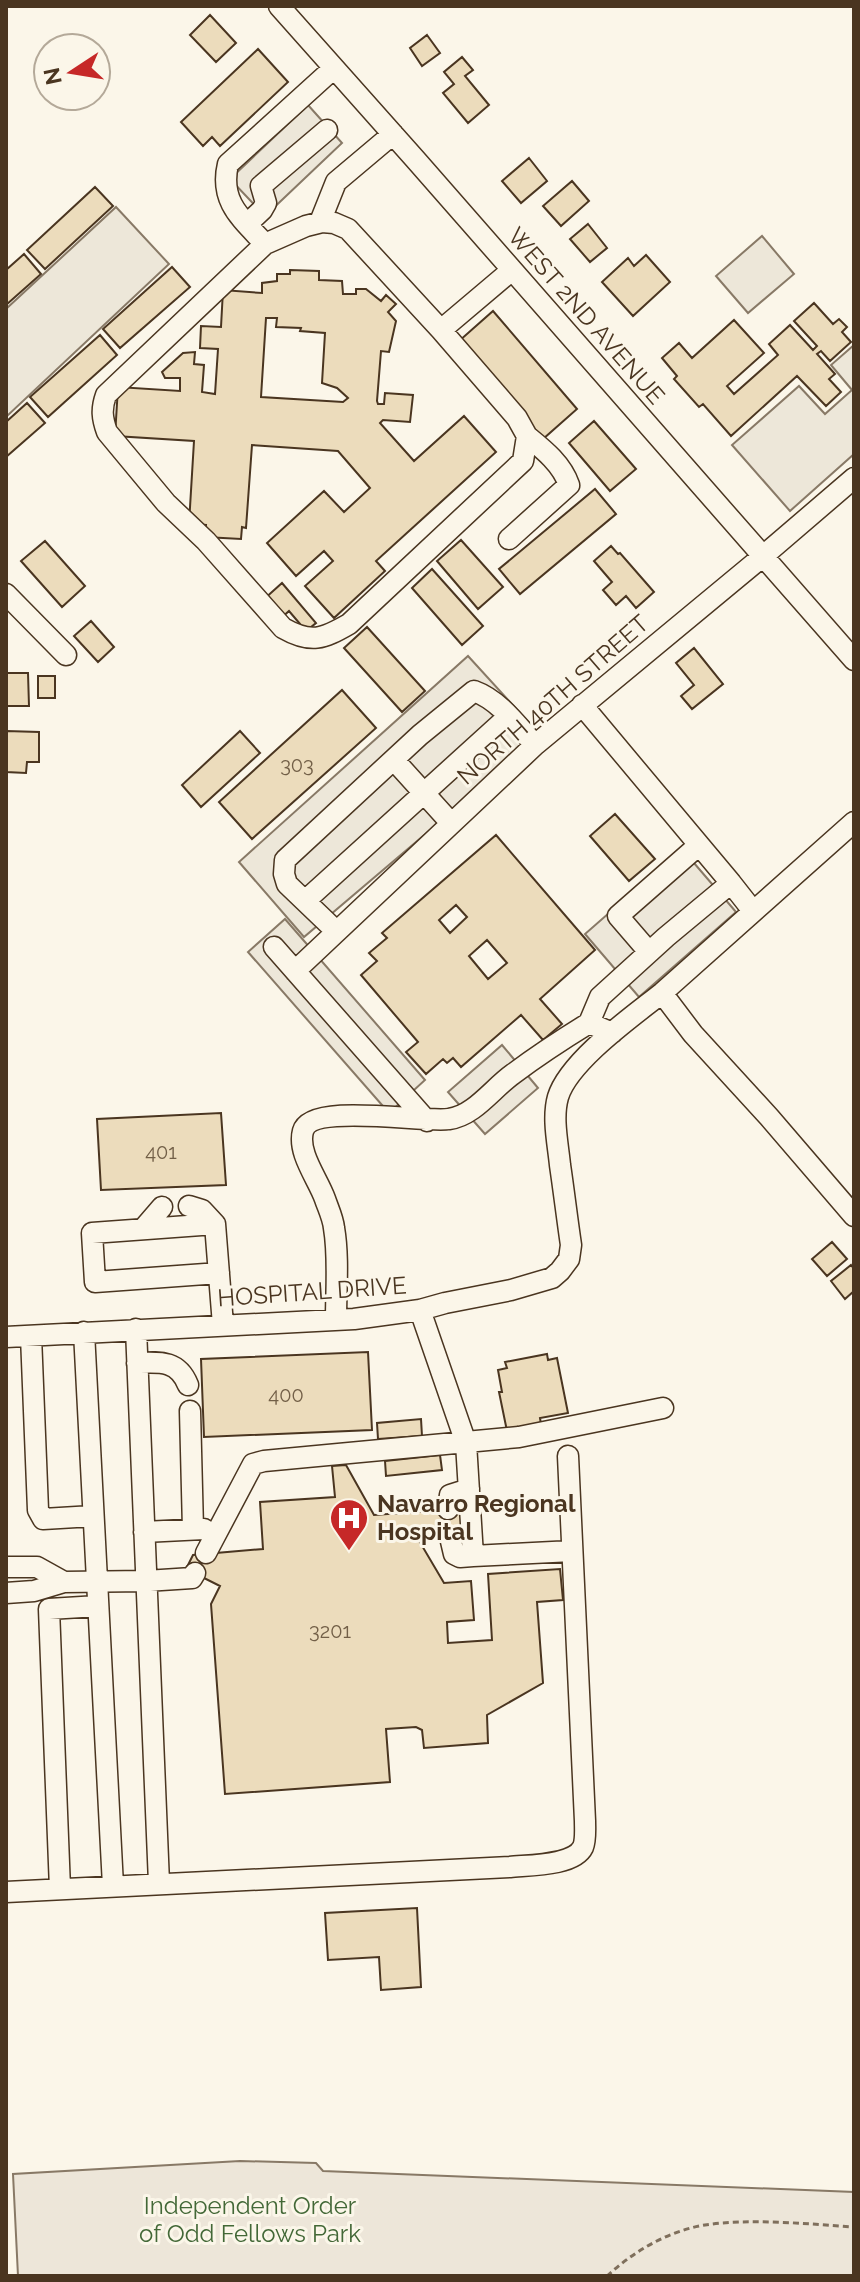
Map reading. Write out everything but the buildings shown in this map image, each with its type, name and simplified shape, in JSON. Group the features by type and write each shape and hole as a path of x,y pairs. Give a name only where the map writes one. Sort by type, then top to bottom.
{"street":[{"name":"WEST 2ND AVENUE","path":"279,6 854,660"},
{"path":"265,244 235,211 226,192 228,164 334,68"},
{"path":"247,224 266,203 261,186 327,130"},
{"path":"320,222 336,182 393,134"},
{"path":"509,539 569,485 567,479 547,452 527,436 517,418 441,330 348,229 334,223 320,222 306,226 265,244 106,395 101,408 107,432 166,503 206,541 283,628 297,636 317,639 349,624 523,461 527,436"},
{"path":"441,330 512,270"},
{"name":"NORTH 40TH STREET","path":"295,971 535,745 854,478"},
{"path":"6,594 66,655"},
{"path":"336,931 287,884 285,860 474,691 485,695 509,716 535,745"},
{"path":"582,705 753,911"},
{"path":"305,901 509,716"},
{"path":"394,760 451,823"},
{"name":"HOSPITAL DRIVE","path":"6,1337 336,1319 420,1310 552,1278 569,1259 571,1245 556,1130 558,1096 566,1080 612,1033 662,993 854,822"},
{"path":"649,952 618,916 699,845"},
{"path":"336,1319 334,1228 324,1195 303,1148 303,1129 309,1121 330,1115 427,1121 453,1119 589,1023 600,997 731,883"},
{"path":"274,947 427,1121"},
{"path":"662,993 693,1034 854,1216"},
{"path":"589,1023 612,1033"},
{"path":"189,1206 202,1210 215,1224 223,1325"},
{"path":"143,1229 162,1207"},
{"path":"215,1224 92,1233 95,1282 219,1273"},
{"path":"420,1310 466,1443 473,1556"},
{"path":"136,1329 159,1883"},
{"path":"84,1332 113,1886"},
{"path":"31,1336 38,1510 43,1519 93,1516"},
{"path":"137,1363 171,1366 183,1373 188,1385"},
{"path":"206,1553 253,1464 519,1437 663,1408"},
{"path":"190,1411 193,1529"},
{"path":"6,1892 510,1867 566,1860 576,1855 584,1846 585,1821 568,1456"},
{"path":"448,1509 450,1495 469,1489"},
{"path":"144,1532 219,1528"},
{"path":"450,1537 454,1554 460,1557 572,1551"},
{"path":"6,1567 37,1567 64,1582"},
{"path":"6,1593 34,1591 64,1582 192,1578 195,1573"},
{"path":"60,1889 49,1609 98,1606"}],"path":[{"path":"607,2276 654,2242 705,2225 772,2223 854,2227"}],"green space":[{"name":"Independent Order of Odd Fellows Park","path":"240,2161 316,2163 323,2171 854,2192 854,2276 18,2276 13,2174"}],"shaded area":[{"path":"308,105 342,143 265,216 230,179"},
{"path":"116,207 169,264 6,417 6,309"},
{"path":"762,236 794,274 748,313 716,276"},
{"path":"854,345 854,454 790,511 732,445 799,386 825,414 852,390 831,365"},
{"path":"468,656 541,736 304,937 239,862"},
{"path":"682,849 736,912 639,997 585,934"},
{"path":"285,919 425,1080 389,1113 248,952"},
{"path":"502,1045 538,1088 485,1134 448,1092"}],"place":[{"name":"Navarro Regional Hospital","path":"349,1552"}]}
